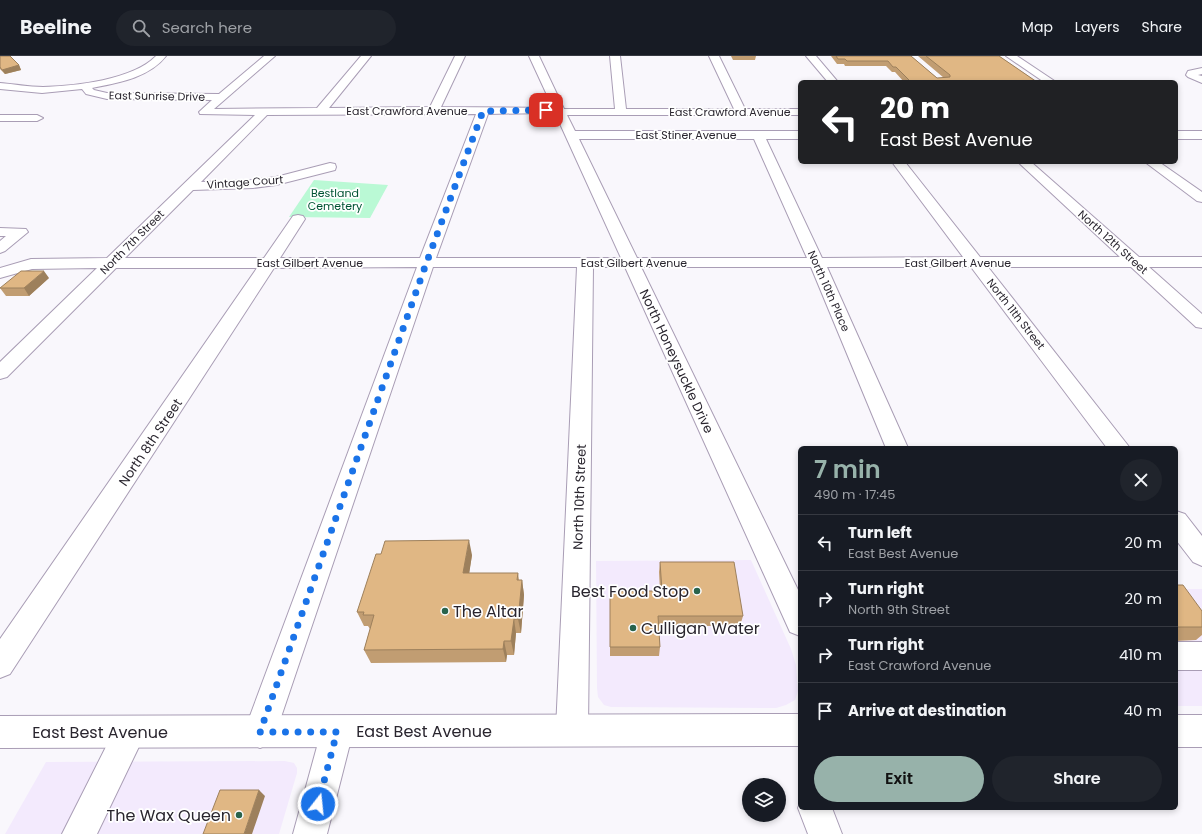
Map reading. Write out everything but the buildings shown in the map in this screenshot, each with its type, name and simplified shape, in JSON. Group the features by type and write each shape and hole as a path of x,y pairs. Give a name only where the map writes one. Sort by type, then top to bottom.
{"street":[{"path":"0,86 42,90 107,82 135,73 153,63 161,56"},
{"path":"222,97 270,56"},
{"path":"320,112 366,56"},
{"path":"434,111 460,56"},
{"name":"North Honeysuckle Drive","path":"534,56 798,619"},
{"path":"615,56 621,112"},
{"path":"714,56 741,112"},
{"path":"811,56 831,80"},
{"path":"1011,56 1048,80"},
{"path":"1202,71 1191,73 1191,75 1202,80"},
{"name":"East Sunrise Drive","path":"84,86 90,92 108,96 222,97"},
{"name":"East Crawford Avenue","path":"222,97 204,112 546,110 560,112 798,112"},
{"path":"260,732 426,264 483,111"},
{"name":"North 7th Street","path":"0,373 264,112"},
{"path":"0,118 37,118"},
{"name":"East Stiner Avenue","path":"572,135 798,135"},
{"name":"North 10th Place","path":"758,135 817,263 896,446"},
{"path":"1178,135 1202,135"},
{"name":"North 11th Street","path":"900,164 1117,446"},
{"name":"North 12th Street","path":"1026,164 1202,323"},
{"path":"1154,164 1202,198"},
{"name":"Vintage Court","path":"189,186 253,184 301,176 330,167"},
{"name":"North 8th Street","path":"0,664 270,263 298,219"},
{"path":"0,232 21,232 0,248"},
{"name":"East Gilbert Avenue","path":"0,274 31,264 112,262 426,264 1202,262"},
{"name":"North 10th Street","path":"572,730 585,263"},
{"path":"1178,524 1202,555"},
{"path":"1178,656 1202,656"},
{"name":"East Best Avenue","path":"0,732 572,730 798,733"},
{"path":"1178,731 1202,731"},
{"path":"79,834 130,732"},
{"path":"310,834 337,732"},
{"path":"815,810 825,834"}],"shaded area":[{"path":"751,560 791,649 796,665 798,691 795,700 776,708 611,707 604,705 598,697 597,688 596,561"},
{"path":"1178,589 1202,589 1202,706 1178,706"},
{"path":"285,761 294,763 297,768 297,773 279,834 5,834 46,762"}],"green space":[{"name":"Bestland Cemetery","path":"314,180 388,185 370,218 289,217"}],"place":[{"name":"Best Food Stop","path":"697,591"},
{"name":"The Altar","path":"445,611"},
{"name":"Culligan Water","path":"633,628"},
{"name":"The Wax Queen","path":"239,815"}],"route":[{"path":"318,804 337,732 260,732 426,264 483,111 546,110"}]}
